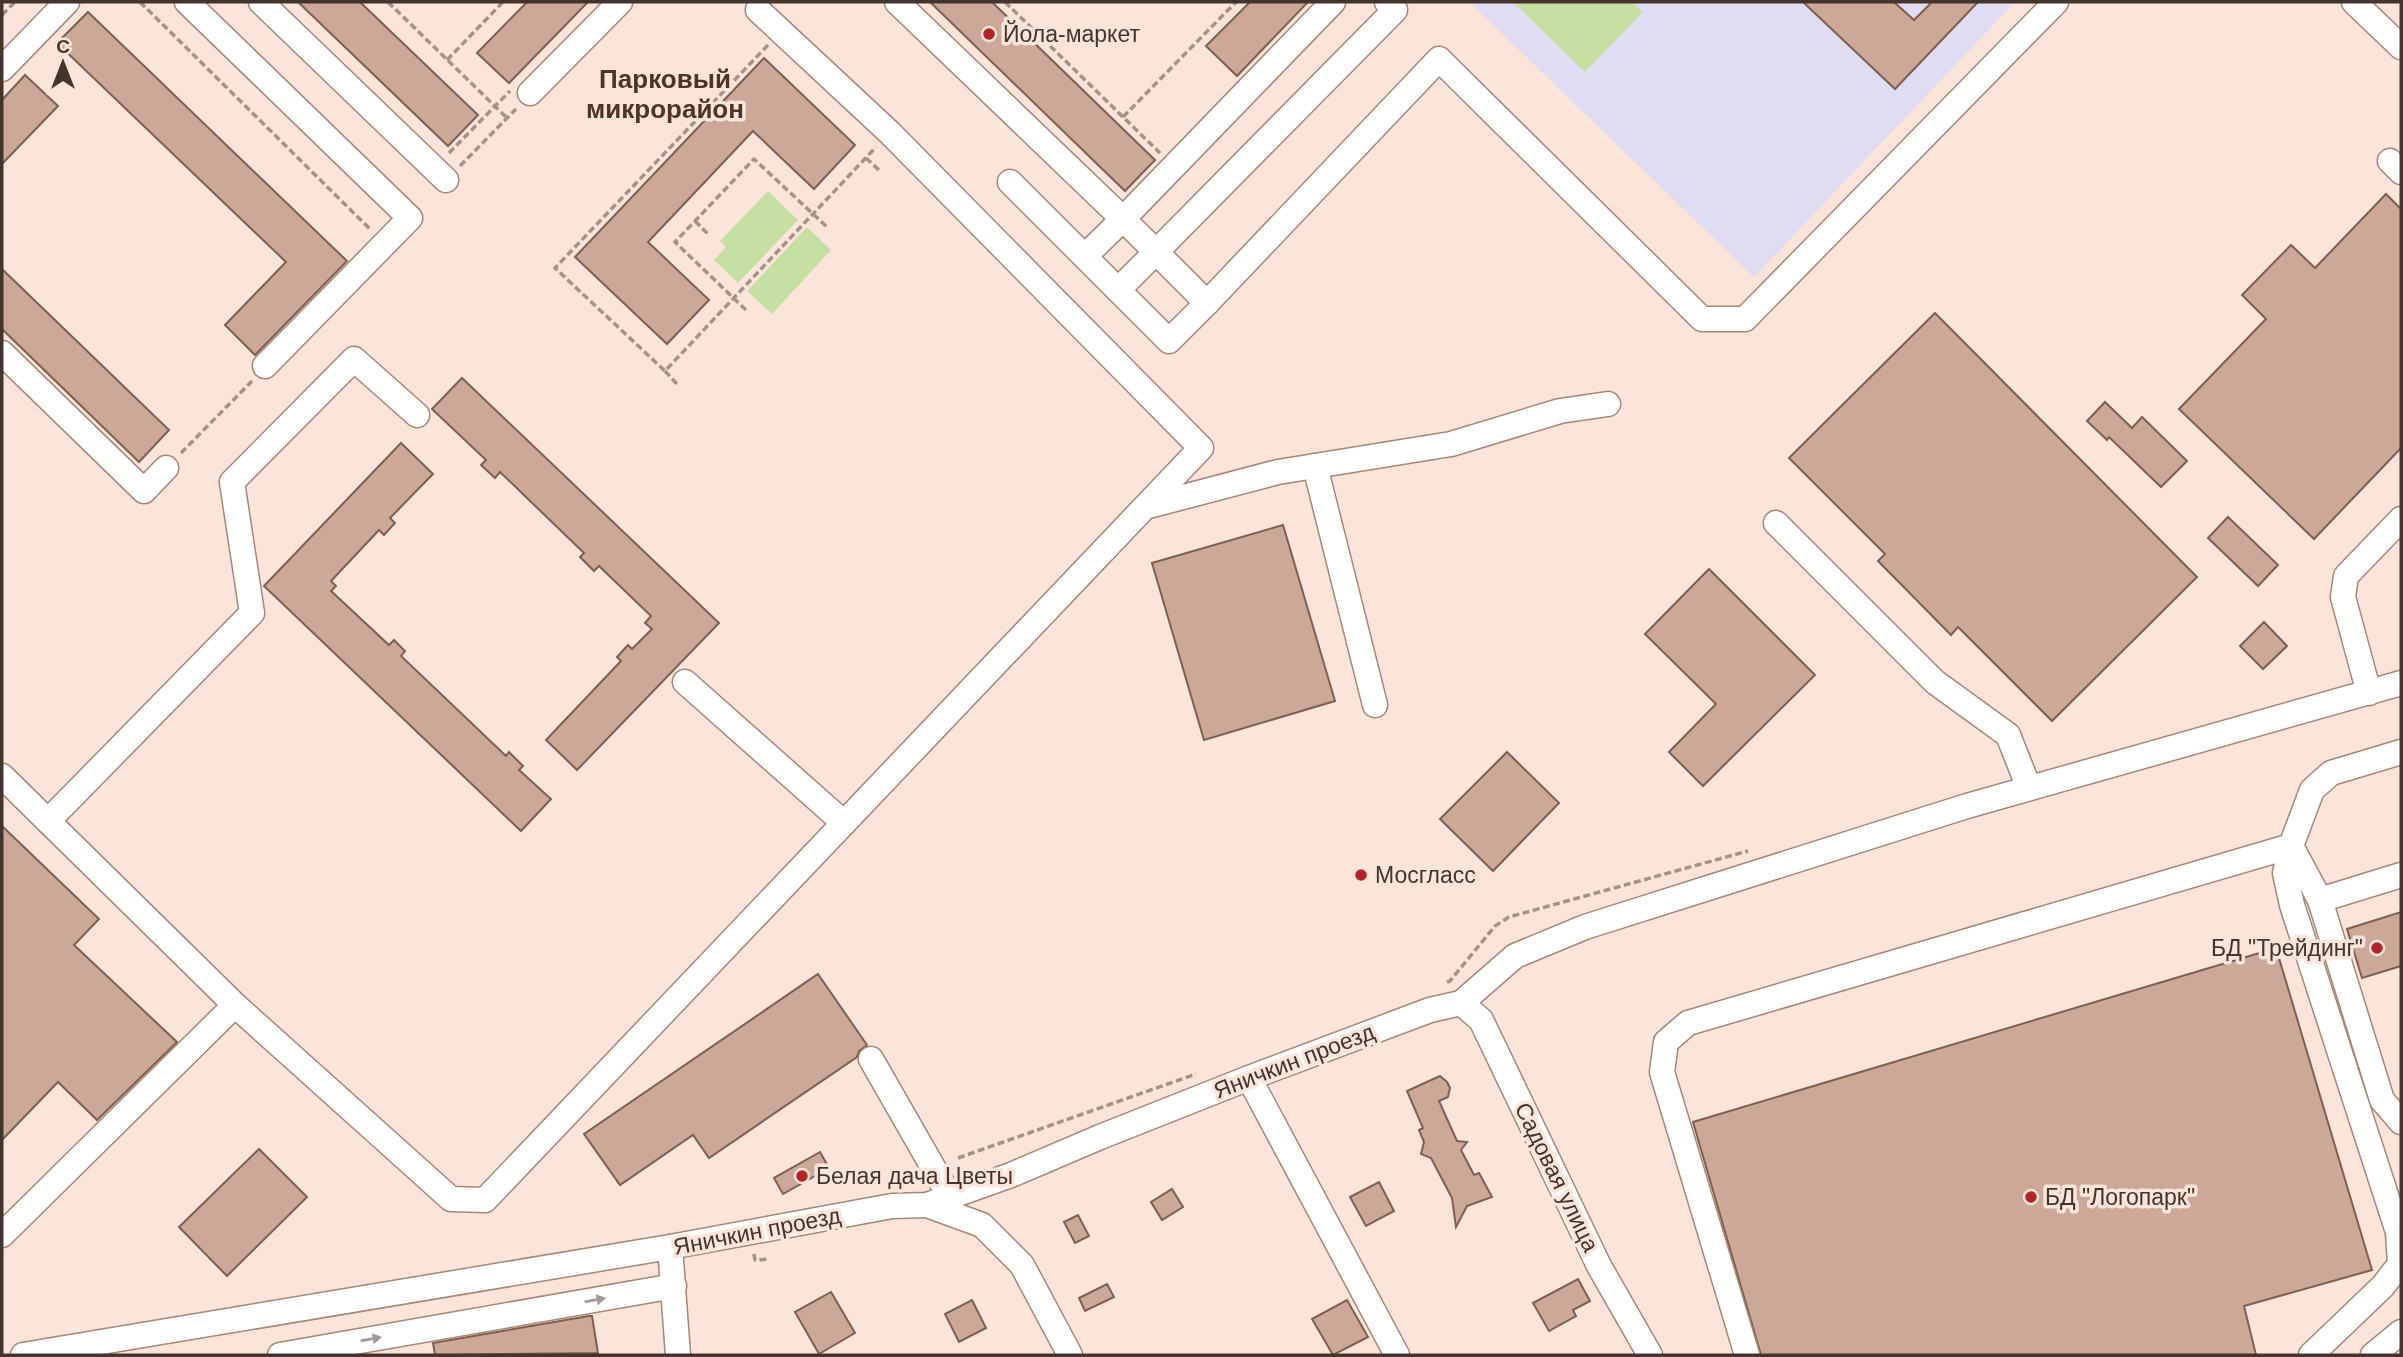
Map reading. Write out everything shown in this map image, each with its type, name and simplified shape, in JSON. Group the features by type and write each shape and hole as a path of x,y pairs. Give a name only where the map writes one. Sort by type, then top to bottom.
{"street":[{"path":"2,69 67,2"},
{"path":"187,2 410,218 265,366"},
{"path":"261,2 446,168"},
{"path":"522,90 620,2"},
{"path":"897,2 1208,303"},
{"path":"1085,256 1334,2"},
{"path":"1118,290 1395,10 1387,2"},
{"path":"1010,183 1169,341 1439,59 1702,320 1745,320 2056,2"},
{"path":"2354,2 2401,47"},
{"path":"2,776 235,1004 451,1199 485,1200 1201,448 890,133 758,10"},
{"path":"2,353 144,491 166,468"},
{"path":"48,821 252,613 232,482 354,359 417,415"},
{"path":"1144,508 1278,472 1451,444 1560,411 1608,404"},
{"path":"1315,466 1375,705"},
{"path":"2368,693 2343,597 2346,576 2401,519"},
{"path":"1776,523 1935,682 2008,735 2029,789"},
{"path":"685,682 844,823"},
{"path":"1461,1003 1515,956 1585,927 1967,806 2401,683"},
{"path":"2311,1355 2383,1286 2400,1264 2398,1231 2292,905 2285,873 2291,846 2312,790 2331,773 2401,752"},
{"path":"2291,846 2320,900 2382,1100 2401,1122"},
{"path":"1747,1355 1662,1072 1666,1042 1688,1023 2291,846"},
{"path":"2320,900 2401,874"},
{"name":"Яничкин проезд","path":"23,1355 670,1248 892,1206 938,1201 1011,1175 1249,1078 1430,1010 1461,1003"},
{"name":"Садовая улица","path":"1461,1003 1481,1020 1599,1266 1650,1355"},
{"path":"2,1235 235,1004"},
{"path":"871,1059 938,1201 982,1225 1022,1265 1070,1355"},
{"path":"1249,1078 1397,1355"},
{"path":"670,1248 678,1355"},
{"path":"280,1355 674,1286"},
{"path":"2373,1355 2401,1332"}],"path":[{"path":"2,15 15,2"},
{"path":"140,2 385,244"},
{"path":"388,2 507,118"},
{"path":"447,60 503,2"},
{"path":"1005,2 1167,159"},
{"path":"1123,117 1236,2"},
{"path":"677,384 555,268 782,32"},
{"path":"446,168 495,106 522,90"},
{"path":"446,168 507,118 522,90"},
{"path":"664,371 890,133"},
{"path":"866,158 879,170"},
{"path":"746,310 675,242 754,159 827,227"},
{"path":"695,221 709,235"},
{"path":"166,468 265,366"},
{"path":"1437,986 1450,981 1495,926 1509,917 1748,851"},
{"path":"958,1158 1202,1072"}],"shaded area":[{"path":"1469,2 2015,2 1754,277"}],"green space":[{"path":"1513,2 1632,2 1643,12 1585,72"},
{"path":"768,191 798,220 738,283 714,260 726,247 720,241"},
{"path":"807,227 831,250 772,314 747,291"}],"building":[{"path":"298,2 360,2 478,115 448,146"},
{"path":"527,2 588,2 509,83 477,53"},
{"path":"930,2 992,2 1155,160 1125,191"},
{"path":"1250,2 1308,2 1237,76 1206,46"},
{"path":"1803,2 1894,2 1914,20 1932,2 1978,2 1895,89"},
{"path":"88,12 347,261 255,355 225,325 286,262 57,43"},
{"path":"764,58 855,145 814,189 753,131 648,242 709,300 667,344 575,257"},
{"path":"25,75 58,106 2,164 2,100"},
{"path":"2386,194 2401,209 2401,448 2314,539 2179,409 2266,319 2242,295 2291,245 2315,268"},
{"path":"2,269 169,430 139,462 2,329"},
{"path":"1935,313 2197,577 2052,721 1958,627 1951,635 1878,561 1885,554 1789,458"},
{"path":"462,378 719,623 577,770 546,740 621,661 617,657 628,645 632,649 652,629 645,623 651,616 599,566 594,571 580,557 584,553 500,472 495,478 481,465 486,460 432,409"},
{"path":"2105,402 2132,428 2142,417 2187,461 2161,487 2109,437 2107,440 2087,421"},
{"path":"401,443 433,474 390,518 395,523 384,535 379,530 331,581 336,586 331,591 389,645 394,640 405,651 401,656 506,756 509,752 523,766 519,770 551,799 521,831 264,586"},
{"path":"2228,517 2278,565 2258,586 2208,538"},
{"path":"1283,525 1335,701 1204,740 1152,563"},
{"path":"1709,569 1815,675 1703,786 1669,752 1716,704 1645,634"},
{"path":"2264,622 2287,646 2263,669 2240,646"},
{"path":"1507,752 1559,803 1493,871 1440,819"},
{"path":"2,826 99,919 74,945 177,1042 97,1120 58,1082 2,1140"},
{"name":"БД \"Трейдинг\"","path":"2401,912 2401,966 2362,978 2347,929"},
{"name":"БД \"Логопарк\"","path":"2276,948 2372,1270 2244,1306 2256,1355 1761,1355 1693,1122"},
{"path":"818,974 867,1045 859,1051 857,1057 709,1158 693,1135 620,1185 584,1134"},
{"path":"1440,1076 1450,1088 1448,1097 1439,1101 1457,1141 1467,1142 1461,1150 1474,1175 1479,1173 1492,1197 1467,1206 1456,1227 1452,1198 1431,1158 1421,1154 1424,1142 1419,1130 1423,1128 1407,1091"},
{"path":"259,1149 307,1197 227,1276 179,1227"},
{"path":"820,1152 829,1168 783,1194 774,1178"},
{"path":"1379,1182 1394,1211 1366,1226 1350,1197"},
{"path":"1172,1189 1183,1207 1162,1220 1151,1202"},
{"path":"1078,1215 1089,1236 1075,1243 1064,1222"},
{"path":"1578,1279 1590,1301 1573,1310 1576,1316 1549,1331 1533,1303"},
{"path":"1107,1284 1114,1297 1085,1311 1079,1298"},
{"path":"831,1292 855,1333 819,1354 795,1312"},
{"path":"972,1300 986,1328 959,1342 945,1314"},
{"path":"1347,1300 1368,1337 1333,1355 1312,1319"},
{"path":"592,1316 598,1353 435,1355 433,1343"}],"place":[{"name":"Йола-маркет","path":"989,34"},
{"name":"Мосгласс","path":"1361,875"},
{"name":"БД \"Трейдинг\"","path":"2377,948"},
{"name":"Белая дача Цветы","path":"802,1176"},
{"name":"БД \"Логопарк\"","path":"2031,1197"}],"district":[{"name":"Парковый микрорайон","path":"665,94"}]}
